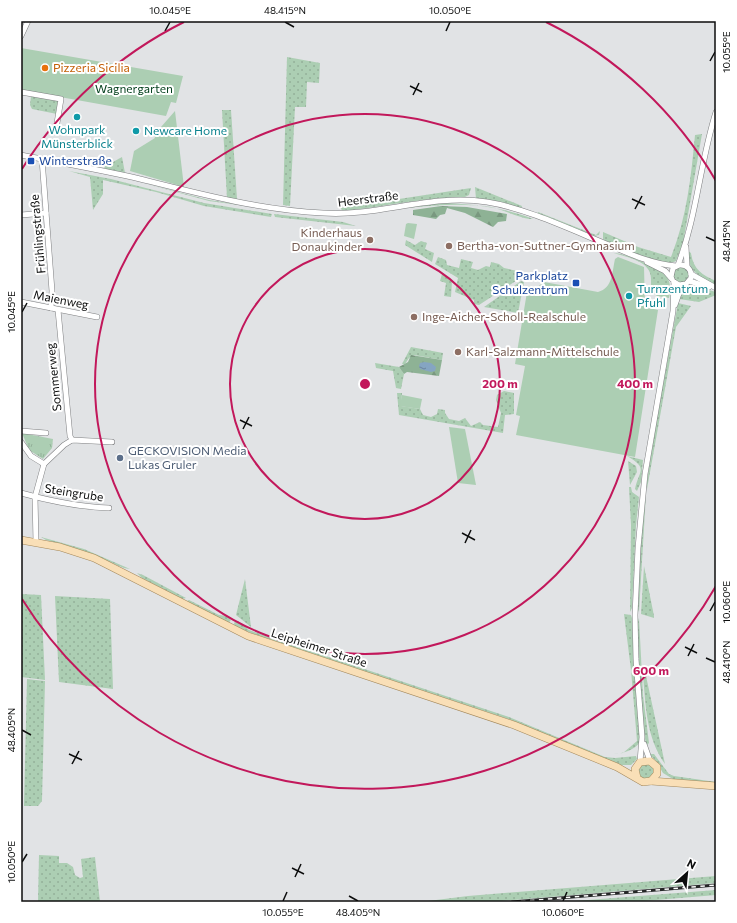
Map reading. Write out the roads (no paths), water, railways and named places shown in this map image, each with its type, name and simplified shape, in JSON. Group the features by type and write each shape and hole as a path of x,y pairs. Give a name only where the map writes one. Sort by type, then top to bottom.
{"main road":[{"name":"Leipheimer Straße","path":"21,540 36,542 81,553 98,559 248,636 508,723 616,767 637,778"},
{"path":"651,781 656,777 656,765 650,761 638,764 635,772 637,778 643,782 671,782 716,786"},
{"name":"Leipheimer Straße","path":"616,767 630,768 638,764"},
{"path":"657,771 671,782"}],"street":[{"path":"21,36 25,22"},
{"path":"21,92 61,99 57,124"},
{"path":"671,277 671,271 677,266 686,245 701,171 716,112"},
{"name":"Heerstraße","path":"21,155 95,169 211,197 322,213 349,213 445,200 488,202 517,209 637,257 663,265 677,266"},
{"name":"Frühlingstraße","path":"42,159 52,308"},
{"path":"21,215 46,213"},
{"path":"686,245 687,266 691,274 716,289"},
{"name":"Heerstraße","path":"637,257 664,271 674,282"},
{"path":"677,266 687,266"},
{"path":"673,311 682,285 689,281 691,274"},
{"path":"689,281 716,289"},
{"path":"638,764 642,737 634,614 638,548 645,474 673,311 674,282 682,285"},
{"name":"Maienweg","path":"21,302 97,317"},
{"name":"Sommerweg","path":"58,310 70,436 72,440"},
{"path":"21,431 46,433"},
{"path":"36,542 35,497 44,464 64,445 72,440 112,442"},
{"path":"21,442 31,456 44,464"},
{"name":"Steingrube","path":"21,493 89,507 109,508"},
{"path":"642,737 650,761"}],"water":[{"path":"420,363 431,363 436,367 435,371 431,372 420,369"}],"railway":[{"path":"512,902 716,885"}],"place":[{"name":"Pizzeria Sicilia","path":"45,68"},
{"name":"Wohnpark Münsterblick","path":"77,117"},
{"name":"Newcare Home","path":"136,131"},
{"name":"Winterstraße","path":"31,161"},
{"name":"Kinderhaus Donaukinder","path":"370,240"},
{"name":"Bertha-von-Suttner-Gymnasium","path":"449,246"},
{"name":"Parkplatz Schulzentrum","path":"576,283"},
{"name":"Turnzentrum Pfuhl","path":"629,296"},
{"name":"Inge-Aicher-Scholl-Realschule","path":"414,317"},
{"name":"Karl-Salzmann-Mittelschule","path":"458,352"},
{"name":"GECKOVISION Media Lukas Gruler","path":"120,458"}],"park label":[{"name":"Wagnergarten","path":"134,89"}]}
